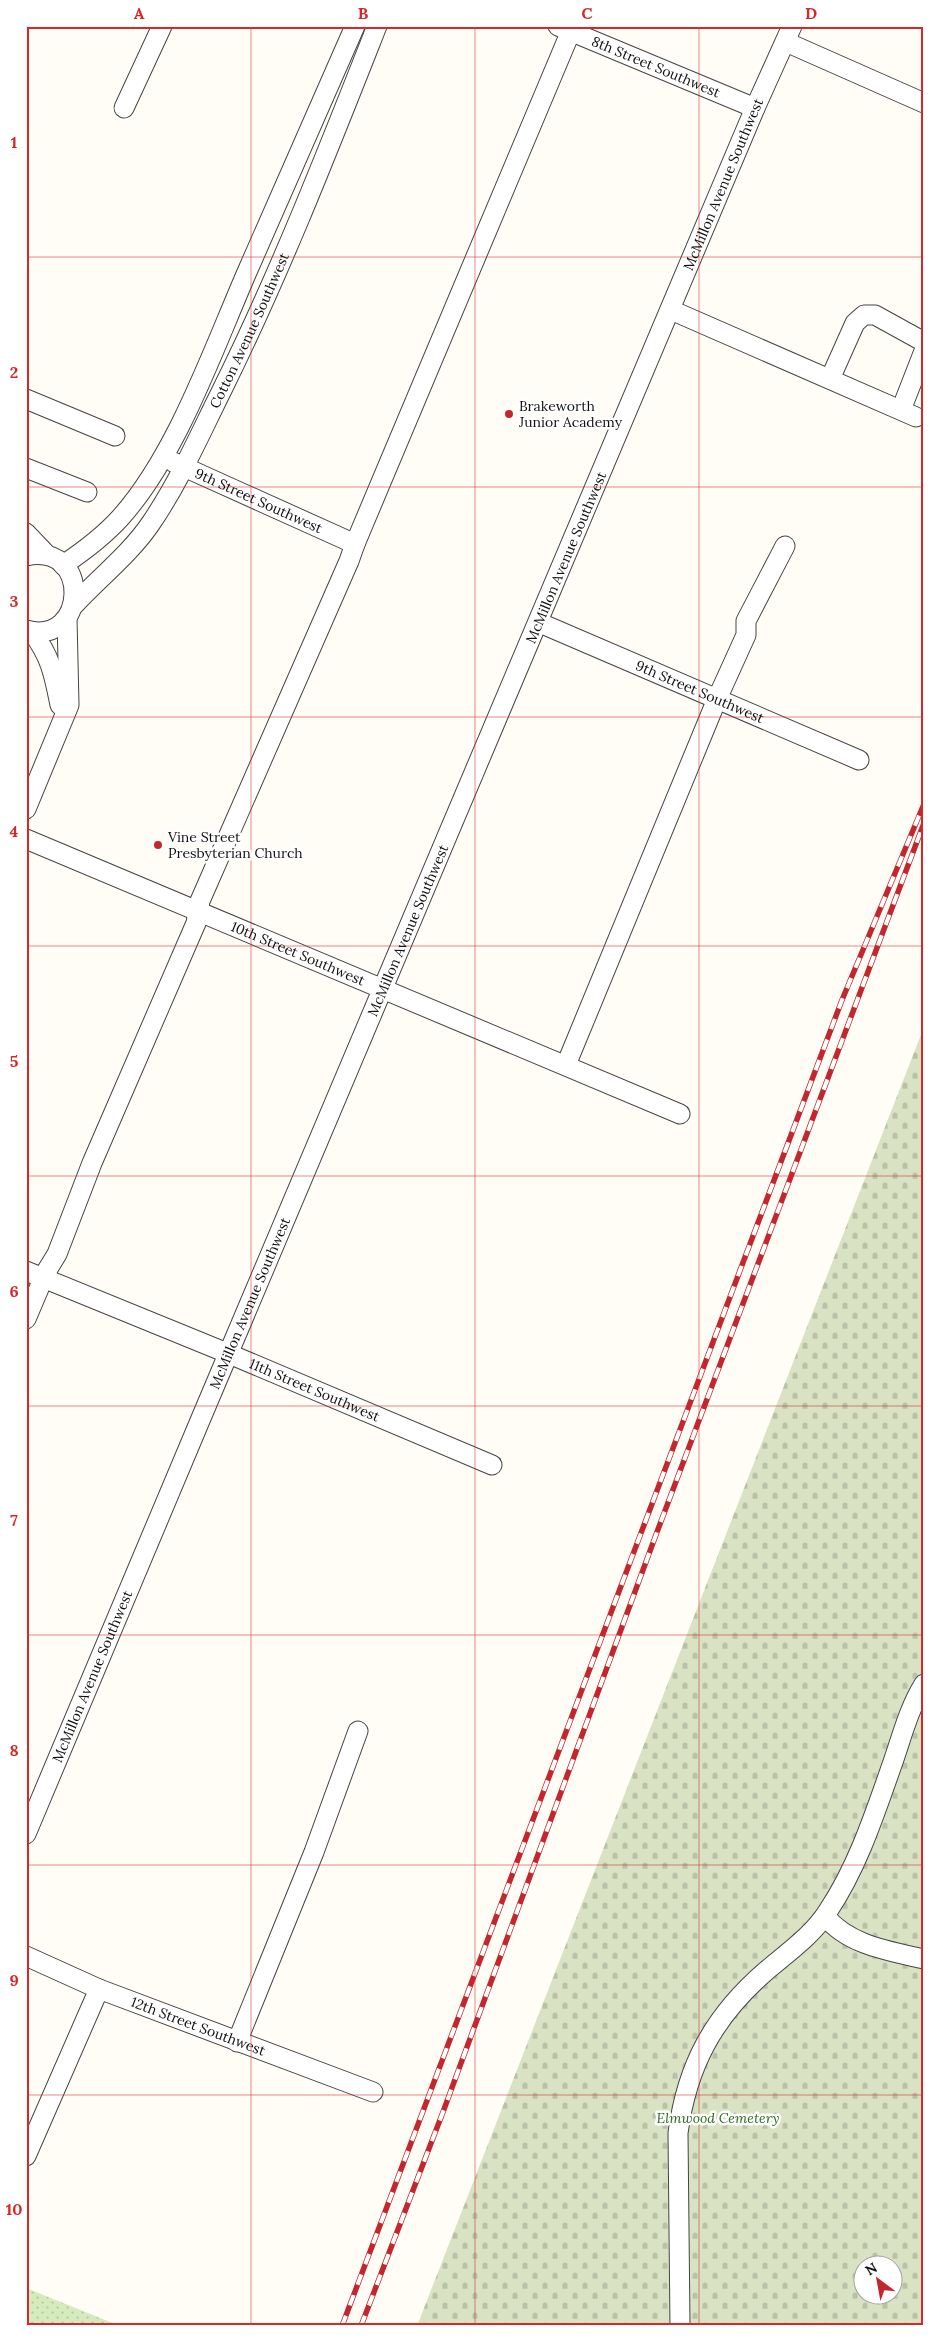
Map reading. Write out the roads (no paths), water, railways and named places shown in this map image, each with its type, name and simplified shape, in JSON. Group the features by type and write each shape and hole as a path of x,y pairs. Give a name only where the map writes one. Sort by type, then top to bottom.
{"street":[{"path":"124,108 162,26"},
{"name":"Cotton Avenue Southwest","path":"55,560 85,550 120,518 150,480 163,457 193,396 355,26"},
{"name":"Cotton Avenue Southwest","path":"29,631 51,628 70,612 133,547 152,522 184,466 246,342 291,244 377,26"},
{"path":"26,1319 57,1254 92,1163 196,923 200,901 349,561 354,544 567,28"},
{"name":"8th Street Southwest","path":"567,28 755,108"},
{"path":"789,34 924,103"},
{"name":"McMillon Avenue Southwest","path":"26,1834 227,1353 540,623 755,108 789,34"},
{"path":"671,310 909,413 924,351"},
{"path":"830,379 855,323 864,315 875,315 924,342"},
{"path":"26,399 115,436"},
{"name":"9th Street Southwest","path":"163,457 354,544"},
{"path":"26,468 87,492"},
{"path":"26,533 55,560 73,581 75,594 70,612 69,706 63,716 26,809"},
{"path":"566,1065 717,699 746,634 746,621 785,546"},
{"path":"26,556 55,560"},
{"name":"9th Street Southwest","path":"540,623 859,760"},
{"path":"29,631 42,644 53,668 63,716"},
{"name":"10th Street Southwest","path":"26,839 680,1114"},
{"name":"11th Street Southwest","path":"26,1271 227,1353 492,1465"},
{"path":"680,2326 678,2133 682,2102 691,2073 704,2045 724,2014 748,1987 807,1936 825,1916 843,1887 858,1857 908,1718 924,1684"},
{"path":"237,2042 314,1852 358,1731"},
{"path":"825,1916 833,1926 846,1936 878,1948 924,1959"},
{"name":"12th Street Southwest","path":"26,1956 99,1989 372,2092"},
{"path":"26,2156 99,1989"}],"railway":[{"path":"342,2326 842,1000 924,804"},
{"path":"361,2326 443,2112 657,1532 924,823"}],"place":[{"name":"Brakeworth Junior Academy","path":"509,414"},
{"name":"Vine Street Presbyterian Church","path":"158,845"}],"park label":[{"name":"Elmwood Cemetery","path":"718,2118"}]}
